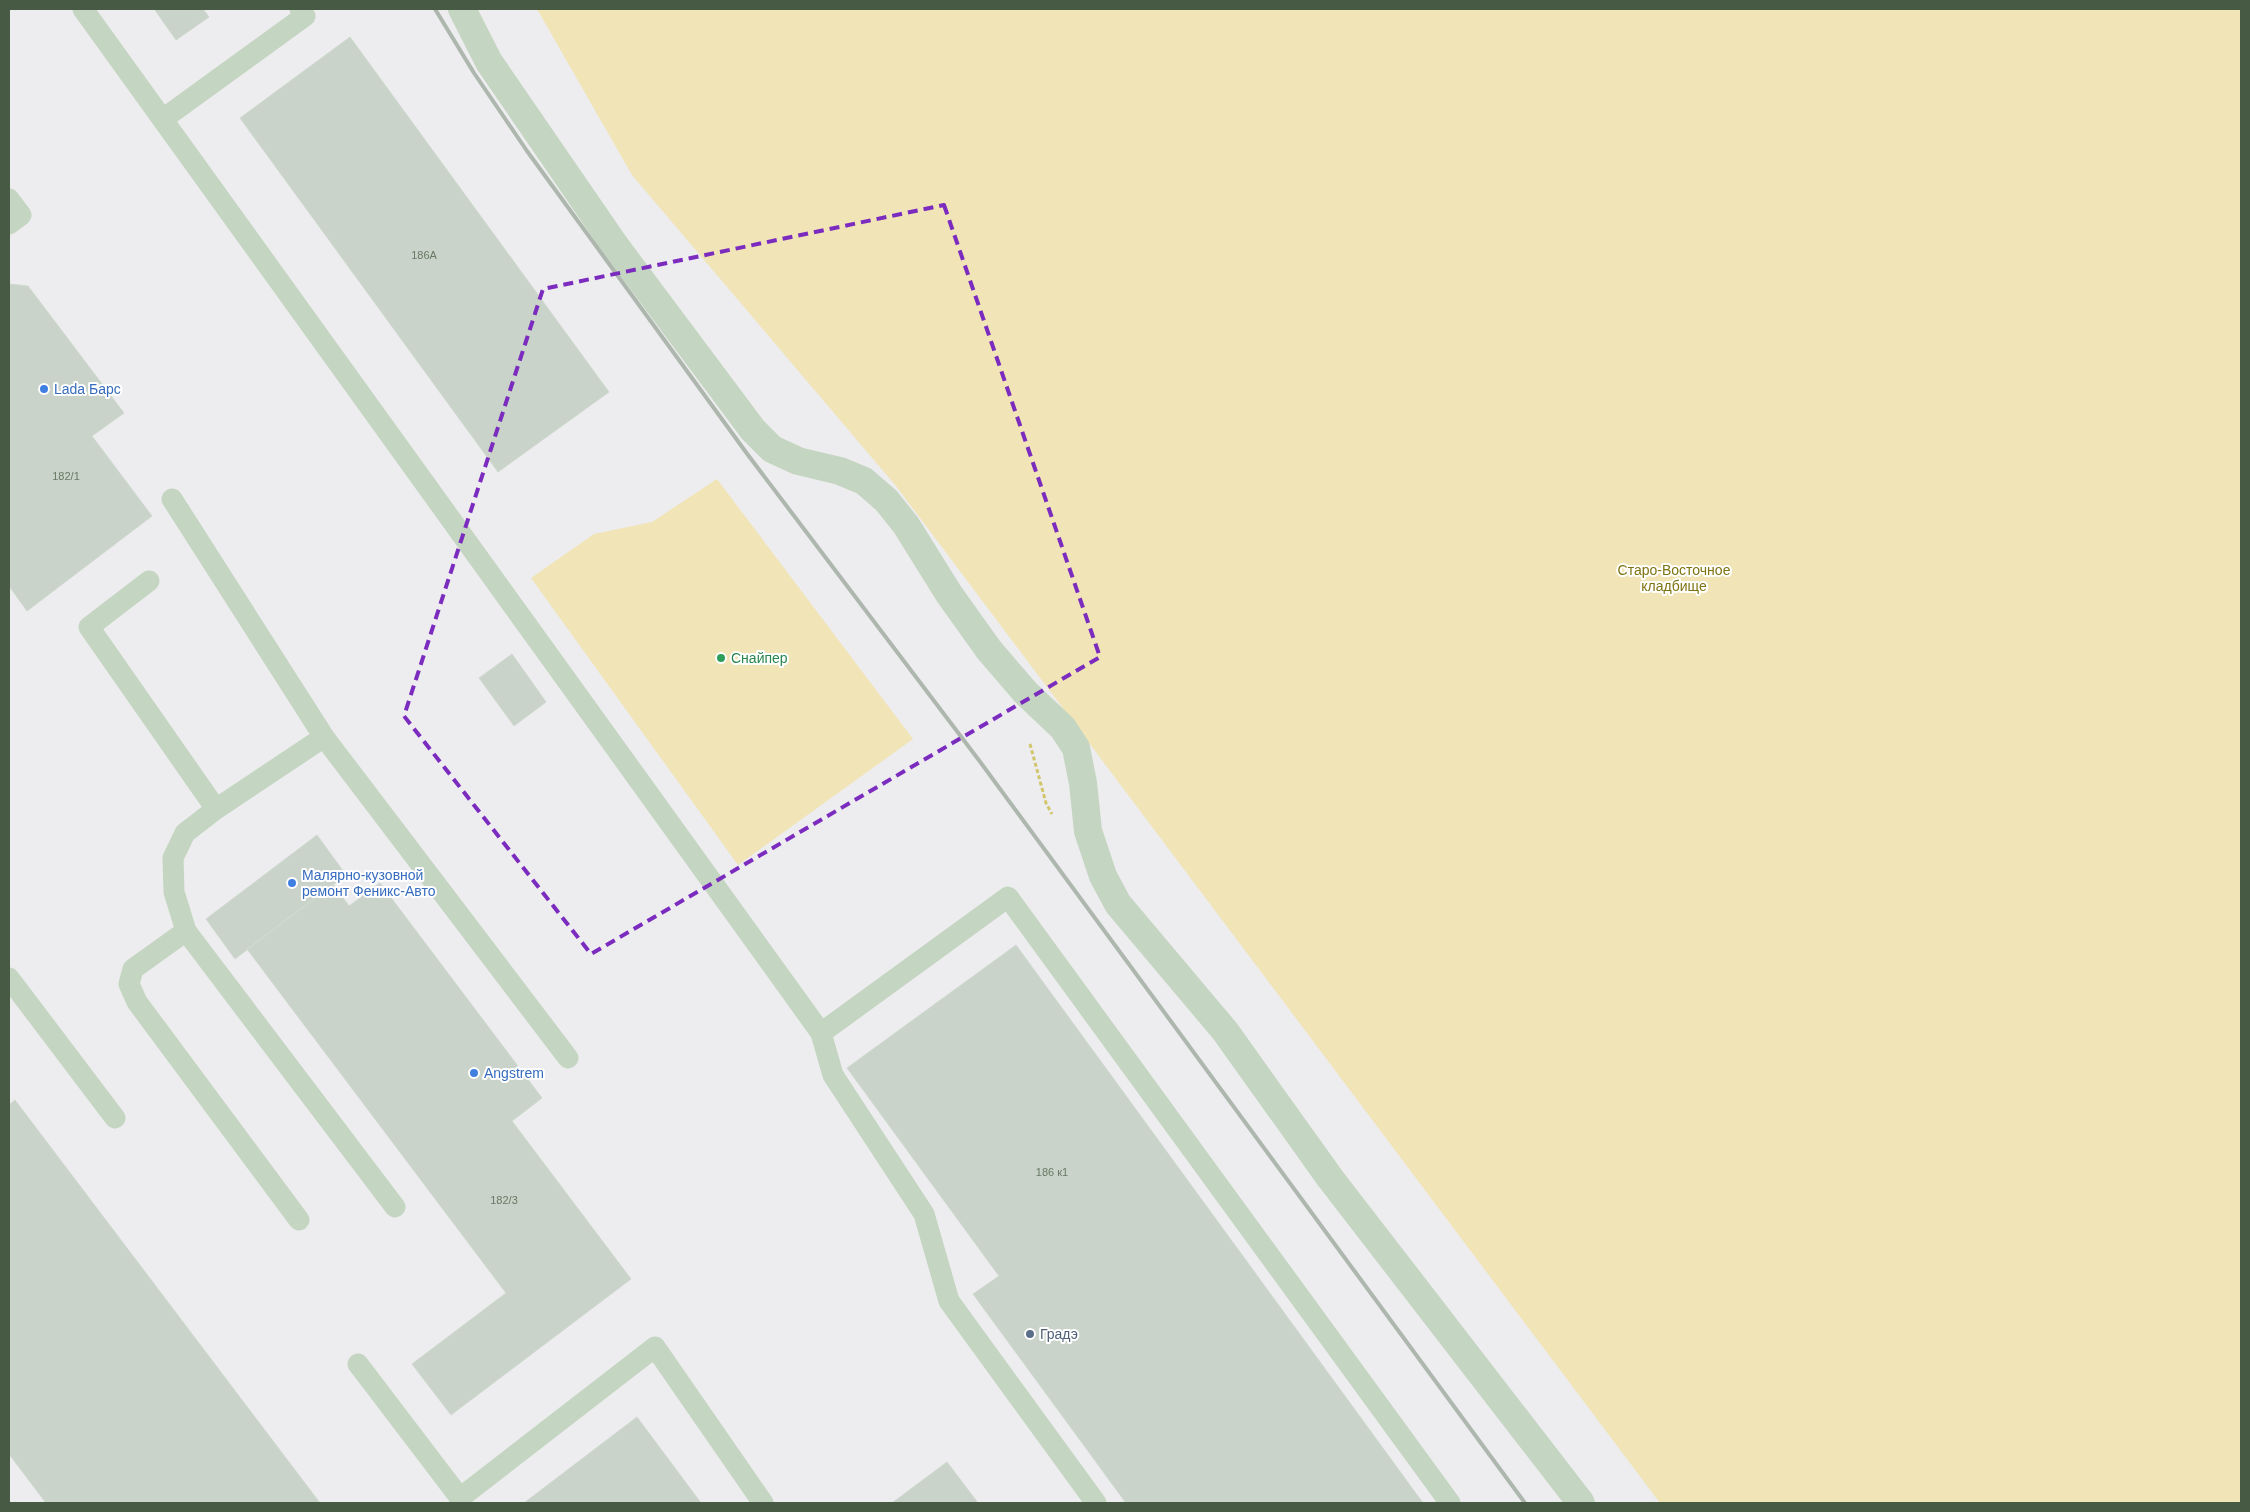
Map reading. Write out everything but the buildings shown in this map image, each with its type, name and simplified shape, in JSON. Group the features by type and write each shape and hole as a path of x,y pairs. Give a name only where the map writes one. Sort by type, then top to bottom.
{"street":[{"path":"462,9 489,62 608,236 754,430 772,449 798,461 848,474 864,481 886,500 906,526 949,594 989,650 1026,693 1063,728 1076,748 1083,783 1088,831 1103,876 1118,904 1225,1031 1330,1178 1581,1503"}],"lane":[{"path":"83,9 821,1033 833,1075 924,1214 950,1301 1096,1503"},
{"path":"163,119 305,16 300,9"},
{"path":"9,199 21,215 9,224"},
{"path":"172,499 324,738 568,1058"},
{"path":"149,581 89,627 216,808"},
{"path":"324,738 216,808 185,833 173,858 174,892 186,931 395,1207"},
{"path":"821,1033 1008,897 1450,1503"},
{"path":"186,931 133,968 129,984 137,1002 298,1220"},
{"path":"9,978 115,1118"},
{"path":"358,1364 460,1498 655,1347 763,1503"}],"highlighted area":[{"path":"944,205 1100,657 591,954 404,716 543,289"}],"green space":[{"name":"Старо-Восточное кладбище","path":"537,9 2241,9 2241,1503 1660,1503 896,486 632,175"},
{"name":"Снайпер","path":"717,479 913,739 738,865 531,578 594,534 652,522"}],"railway":[{"path":"435,9 474,73 527,151 748,455 981,763 1525,1503"}],"place":[{"name":"Lada Барс","path":"44,389"},
{"name":"Снайпер","path":"721,658"},
{"name":"Малярно-кузовной ремонт Феникс-Авто","path":"292,883"},
{"name":"Angstrem","path":"474,1073"},
{"name":"Градэ","path":"1030,1334"}]}
